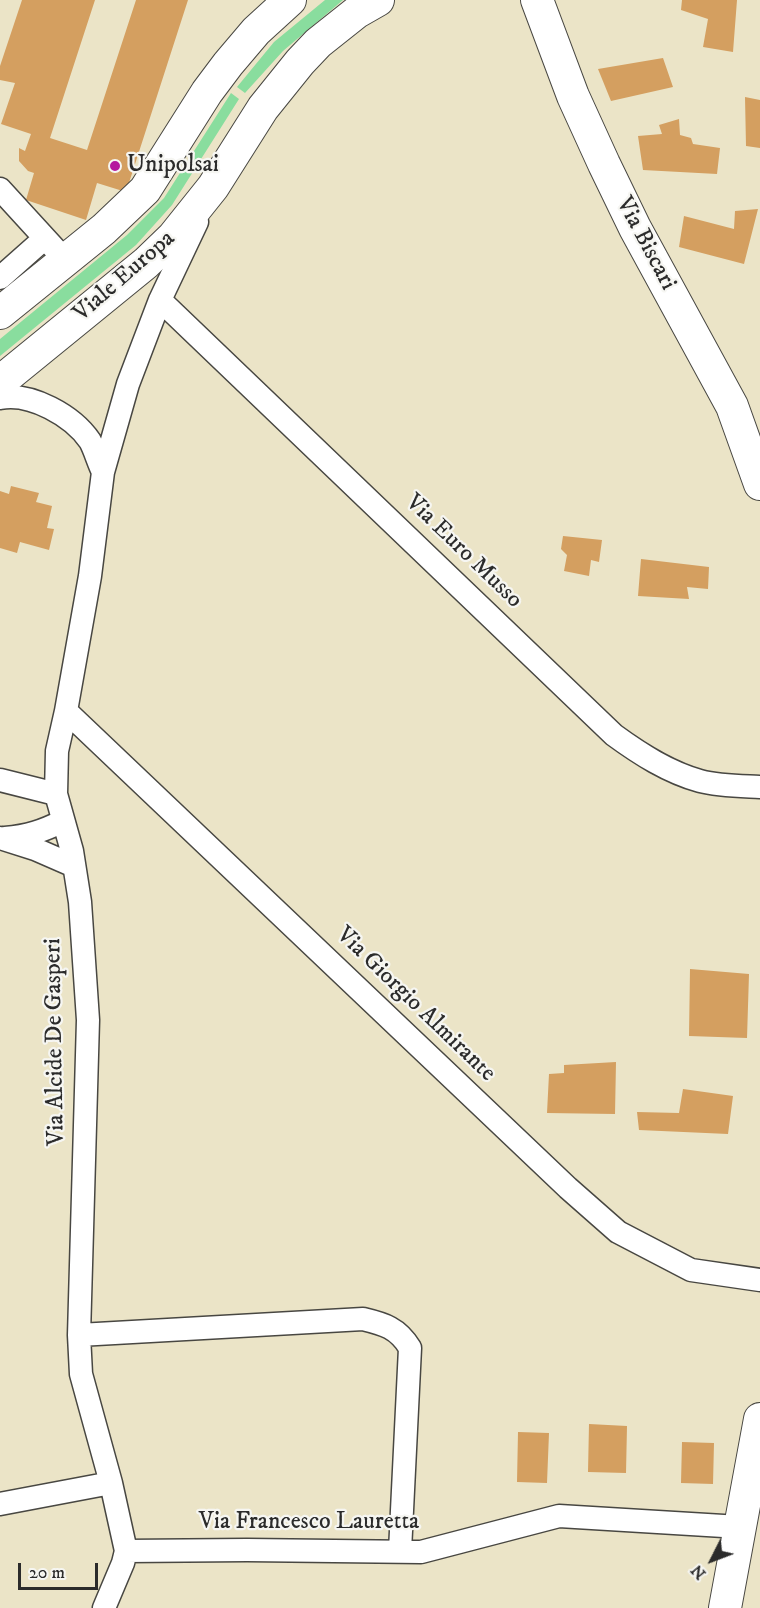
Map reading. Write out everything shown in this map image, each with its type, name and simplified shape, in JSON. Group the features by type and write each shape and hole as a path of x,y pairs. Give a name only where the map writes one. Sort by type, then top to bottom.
{"street":[{"name":"Viale Europa","path":"0,313 55,249 104,229 145,190 207,92 228,64 256,32 290,0"},
{"name":"Viale Europa","path":"0,382 147,263 173,237 213,188 263,108 300,62 318,43 357,12 378,0"},
{"name":"Via Biscari","path":"537,0 573,96 604,164 634,228 732,406 760,484"},
{"name":"Via Alcide De Gasperi","path":"126,1551 111,1483 81,1374 79,1335 88,1020 80,902 74,866 56,794 57,751 90,576 102,472 128,384 160,300 213,188"},
{"path":"0,189 55,249 0,278"},
{"name":"Via Euro Musso","path":"160,300 614,735 641,755 699,781 760,787"},
{"path":"0,398 7,396 39,402 68,418 90,442 102,472"},
{"name":"Via Giorgio Almirante","path":"66,711 568,1188 618,1232 691,1270 760,1280"},
{"path":"0,780 56,794"},
{"path":"0,838 39,832 63,821"},
{"path":"0,838 35,849 74,866"},
{"path":"79,1335 363,1318 387,1325 403,1337 410,1348 400,1551"},
{"path":"725,1608 760,1419"},
{"path":"0,1504 111,1483"},
{"name":"Via Francesco Lauretta","path":"126,1551 421,1552 559,1516 740,1527"},
{"path":"104,1608 126,1551"}],"green space":[{"path":"325,0 343,0 283,51 245,93 237,87 274,42"},
{"path":"231,93 239,99 172,205 136,245 0,356 0,339 127,235 164,198"}],"building":[{"path":"22,0 95,0 50,138 87,150 136,0 188,0 126,192 97,183 86,220 26,200 34,173 28,171 19,161 19,148 25,151 31,134 1,124 15,83 0,80 0,66"},
{"path":"682,0 737,0 733,52 703,47 708,19 681,10"},
{"path":"663,58 673,87 611,101 598,69"},
{"path":"745,97 760,100 760,148 746,146"},
{"path":"679,119 680,135 691,138 693,144 720,148 717,174 643,170 638,136 662,134 659,125"},
{"path":"758,209 744,264 679,247 684,216 734,229 735,211"},
{"path":"11,486 39,493 36,502 52,506 47,528 54,529 49,550 20,542 17,553 0,548 0,491 9,494"},
{"path":"563,536 602,540 599,562 591,560 589,576 564,571 567,555 561,549"},
{"path":"641,559 709,567 708,589 687,587 689,599 638,596"},
{"path":"690,969 749,974 747,1038 689,1036"},
{"path":"616,1062 615,1114 547,1113 549,1074 564,1073 564,1065"},
{"path":"683,1089 733,1096 728,1134 639,1130 637,1112 679,1113"},
{"path":"589,1424 627,1426 626,1473 588,1472"},
{"path":"518,1432 549,1433 547,1483 517,1482"},
{"path":"682,1442 714,1443 713,1484 681,1483"}],"place":[{"name":"Unipolsai","path":"115,166"}]}
